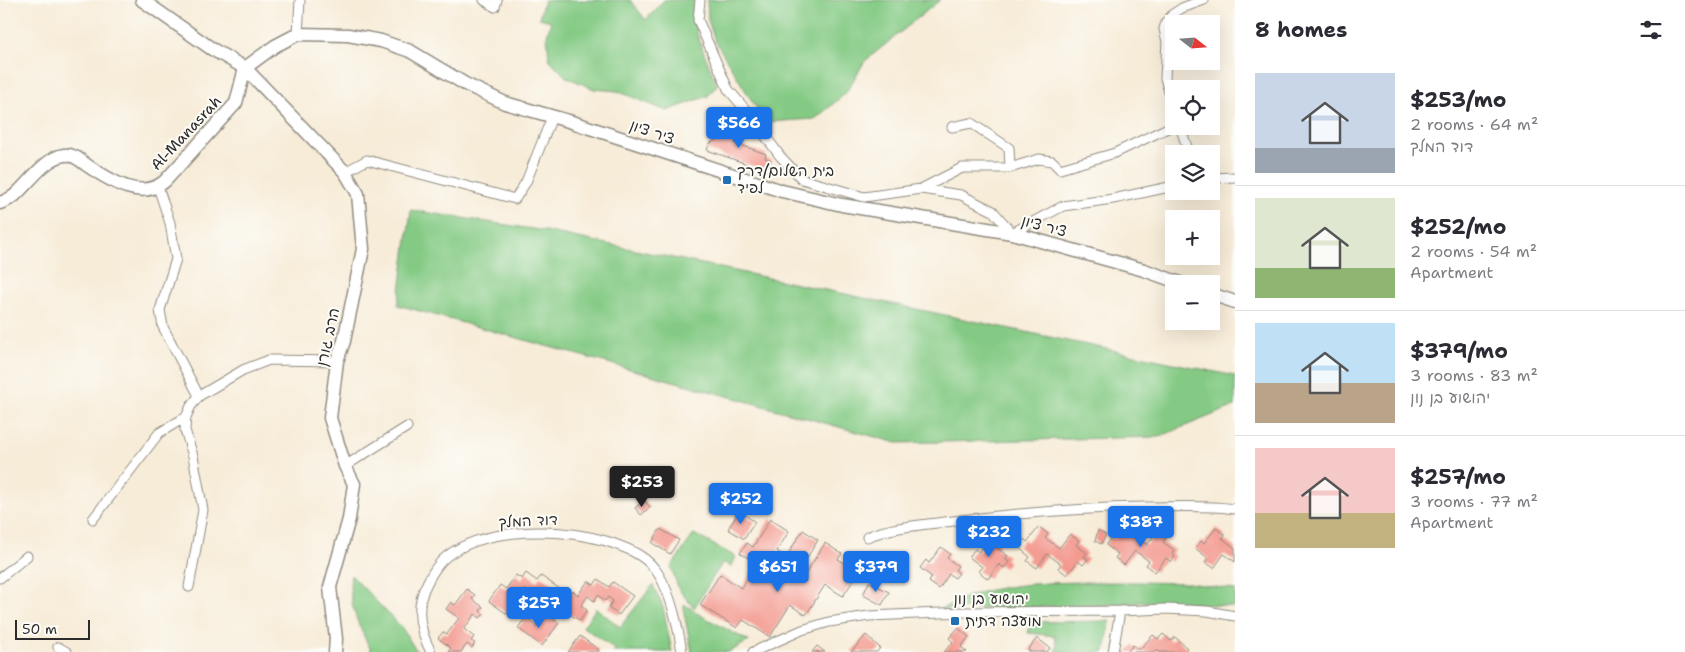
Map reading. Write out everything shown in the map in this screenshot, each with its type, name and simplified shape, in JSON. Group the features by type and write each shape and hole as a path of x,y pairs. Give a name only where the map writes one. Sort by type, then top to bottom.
{"street":[{"name":"הרב גורן","path":"142,0 212,49 245,68 345,172 358,194 363,249 344,341 337,361 330,418 345,466 354,484 349,519 330,587 336,639 335,652"},
{"path":"298,34 300,0"},
{"path":"484,0 495,7 497,0"},
{"path":"700,0 698,20 728,89 780,156 802,179 864,197 921,189 961,195 993,211 1012,233 1063,206 1113,199 1165,188"},
{"path":"1166,80 1167,42 1164,29 1166,22 1182,8 1204,0"},
{"name":"ציר ציון","path":"245,68 275,46 298,34 348,35 381,42 410,51 465,84 499,101 552,116 782,191 842,205 1012,233 1165,277"},
{"name":"Al-Manasrah","path":"0,203 13,197 42,168 64,155 70,155 107,178 134,189 146,190 158,186 165,181 236,103 245,68"},
{"path":"345,172 367,160 515,198 526,182 552,116"},
{"path":"952,127 971,124 1009,148 1010,168"},
{"path":"921,189 962,168 1010,168 1039,159 1052,161 1060,169 1115,153 1165,129"},
{"path":"1220,178 1235,178"},
{"path":"158,186 170,223 176,258 160,310 163,327 199,396"},
{"path":"1220,297 1235,302"},
{"path":"189,588 204,510 193,456 185,430 186,417 191,406 199,396 244,370 269,360 337,361"},
{"path":"93,519 159,433 186,417"},
{"path":"345,466 407,427"},
{"path":"867,537 879,532 904,528 1045,511 1086,508 1196,506 1235,509"},
{"name":"דוד המלך","path":"431,652 423,635 419,615 423,589 437,565 447,556 471,543 517,533 539,532 589,536 627,548 640,555 655,570 664,587 673,610 682,652"},
{"path":"0,578 27,556"},
{"name":"יהושוע בן נון","path":"753,652 802,630 829,622 869,616 965,612 1120,611 1143,609 1192,610 1235,616"},
{"path":"1113,652 1120,611"},
{"path":"58,647 67,652"}],"green space":[{"path":"544,0 630,0 646,20 664,0 694,0 693,10 697,32 717,85 708,96 667,111 617,91 594,89 566,77 549,59 547,35 551,21 539,18"},
{"path":"707,0 940,0 865,61 845,94 815,119 766,122 715,41 708,20"},
{"path":"411,210 545,231 1235,376 1235,406 1158,437 897,443 398,305"},
{"path":"694,534 736,557 731,567 723,562 694,608 679,590 671,567"},
{"path":"351,575 402,628 417,652 372,652 352,605"},
{"path":"1189,583 1235,590 1235,607 1184,602 1143,602 1091,606 942,609 962,599 985,591 1009,587 1035,584"},
{"path":"653,585 663,607 672,652 613,652 615,649 583,627 596,608 620,627"},
{"path":"684,604 700,615 749,641 729,652 692,652"},
{"path":"1110,621 1105,652 1055,652 1057,646 1055,636 1028,633 1030,622"}],"building":[{"path":"741,125 749,129 751,133 735,143 766,154 765,158 771,160 767,171 707,150 709,144"},
{"path":"644,500 650,507 641,515 635,508"},
{"path":"739,511 755,522 744,539 728,529"},
{"path":"770,519 789,531 777,551 786,557 803,530 818,540 798,572 788,566 785,571 770,562 766,569 740,553 747,543 753,547"},
{"path":"1126,524 1136,531 1133,535 1147,545 1157,532 1166,538 1163,542 1174,550 1172,554 1175,556 1171,562 1166,558 1155,572 1146,565 1149,561 1135,551 1124,565 1115,558 1118,554 1106,545 1111,537 1115,539"},
{"path":"1039,527 1048,534 1045,538 1059,548 1070,534 1079,541 1076,545 1087,553 1084,557 1088,559 1083,565 1078,561 1067,575 1058,568 1061,564 1047,554 1037,568 1027,561 1030,557 1018,547 1024,539 1027,542"},
{"path":"1216,528 1225,535 1222,538 1235,548 1235,562 1224,554 1214,568 1205,562 1208,558 1195,548 1201,541 1204,543"},
{"path":"660,529 679,540 670,554 652,543"},
{"path":"1098,530 1106,535 1101,544 1095,541"},
{"path":"990,537 1000,544 997,548 1008,556 1005,559 1009,562 1004,568 999,564 988,579 978,571 982,567 969,557 975,549 979,552"},
{"path":"825,543 842,554 838,559 859,572 843,596 825,585 806,615 790,605 770,637 743,620 737,628 700,605 720,574 741,588 754,568 781,585 788,573 801,581"},
{"path":"941,547 950,554 947,558 958,566 955,570 959,573 955,578 949,574 939,589 929,582 932,577 920,568 926,560 929,563"},
{"path":"526,573 537,581 541,576 560,589 547,609 536,602 541,594 536,591 533,595 525,589 522,594 515,590 509,599 515,603 507,614 489,601 500,585 506,589 516,575 522,579"},
{"path":"598,579 609,587 613,582 633,596 619,615 608,608 613,601 608,597 605,601 598,595 594,601 588,596 581,605 587,610 580,621 561,608 573,591 578,595 588,581 594,585"},
{"path":"869,582 889,592 882,605 863,595"},
{"path":"467,589 475,595 472,599 483,607 480,611 484,614 480,618 475,614 464,629 474,637 471,641 475,643 472,648 467,644 461,652 448,652 451,648 438,638 443,632 447,634 459,618 446,609 451,602 455,605"},
{"path":"546,614 559,623 542,646 518,628 526,617 537,626"},
{"path":"958,628 969,637 961,647 967,652 944,652 953,642 949,638"},
{"path":"1163,634 1171,641 1175,637 1187,648 1184,652 1159,652 1157,650 1156,652 1127,652 1133,645 1139,650 1153,635 1158,639"},
{"path":"866,635 880,648 877,652 851,652"},
{"path":"580,636 599,650 598,652 568,652"},
{"path":"1037,638 1050,648 1047,652 1031,652 1028,650"},
{"path":"817,646 825,652 812,652"}],"place":[{"name":"בית השלום/דרך לפיד","path":"727,180"},
{"name":"מועצה דתית","path":"955,621"}]}
